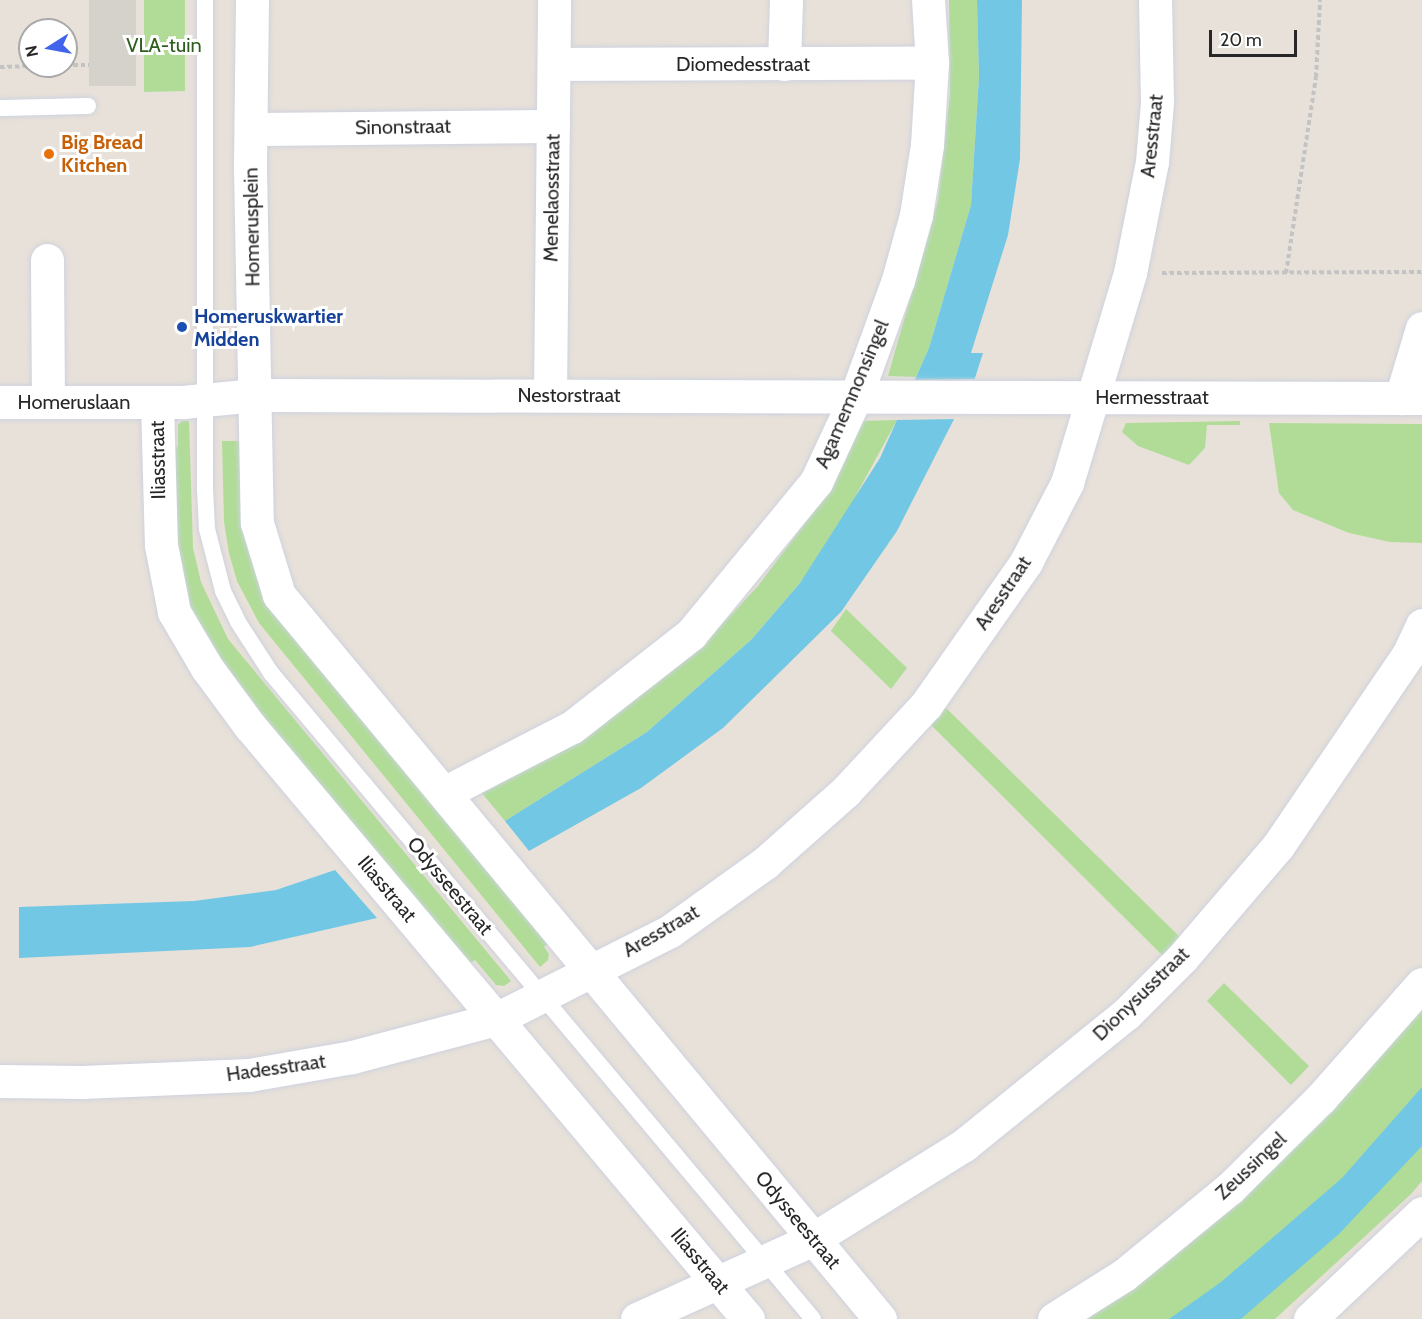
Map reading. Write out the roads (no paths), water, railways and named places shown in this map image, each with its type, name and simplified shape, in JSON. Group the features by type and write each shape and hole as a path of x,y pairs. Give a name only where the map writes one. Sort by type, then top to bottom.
{"street":[{"name":"Homerusplein","path":"252,0 257,523 279,595"},
{"name":"Menelaosstraat","path":"550,395 554,0"},
{"path":"784,64 786,0"},
{"name":"Agamemnonsingel","path":"444,793 572,727 691,634 816,482 869,396 916,215 927,145 932,63 928,0"},
{"name":"Aresstraat","path":"541,994 670,931 765,863 846,791 926,705 1026,562 1066,483 1130,273 1152,162 1157,102 1155,0"},
{"name":"Diomedesstraat","path":"554,64 932,63"},
{"name":"Sinonstraat","path":"252,129 553,126"},
{"path":"47,260 48,401"},
{"path":"1412,398 1422,328"},
{"name":"Homeruslaan","path":"0,402 157,403 204,401 256,394"},
{"name":"Nestorstraat","path":"256,394 869,396"},
{"name":"Hermesstraat","path":"869,396 1412,398"},
{"name":"Iliasstraat","path":"157,403 161,545 174,612 207,668 249,725 748,1319"},
{"name":"Odysseestraat","path":"279,595 880,1319"},
{"name":"Dionysusstraat","path":"637,1319 676,1304 716,1280 813,1239 964,1145 1126,1014 1158,982 1278,846 1409,653 1422,626"},
{"name":"Zeussingel","path":"1054,1319 1124,1275 1230,1188 1321,1098 1422,984"},
{"name":"Hadesstraat","path":"0,1081 82,1082 249,1075 352,1056 496,1019 541,994"},
{"path":"1310,1319 1422,1213"}],"lane":[{"name":"Odysseestraat","path":"205,0 204,401 207,529 223,591 238,622 272,673 813,1319"},
{"path":"0,108 88,106"}],"water":[{"path":"977,0 1022,0 1020,159 1008,235 971,353 983,353 975,378 897,531 841,612 723,728 641,788 529,851 505,821 647,732 752,639 800,583 880,458 929,348 971,205 979,76"},
{"path":"335,870 377,918 250,947 19,958 19,907 194,901 276,890"},
{"path":"1422,1087 1422,1146 1339,1234 1241,1319 1169,1319 1221,1282 1342,1178"}],"place":[{"name":"Big Bread Kitchen","path":"49,154"},
{"name":"Homeruskwartier Midden","path":"182,327"}],"park label":[{"name":"VLA-tuin","path":"164,45"}]}
